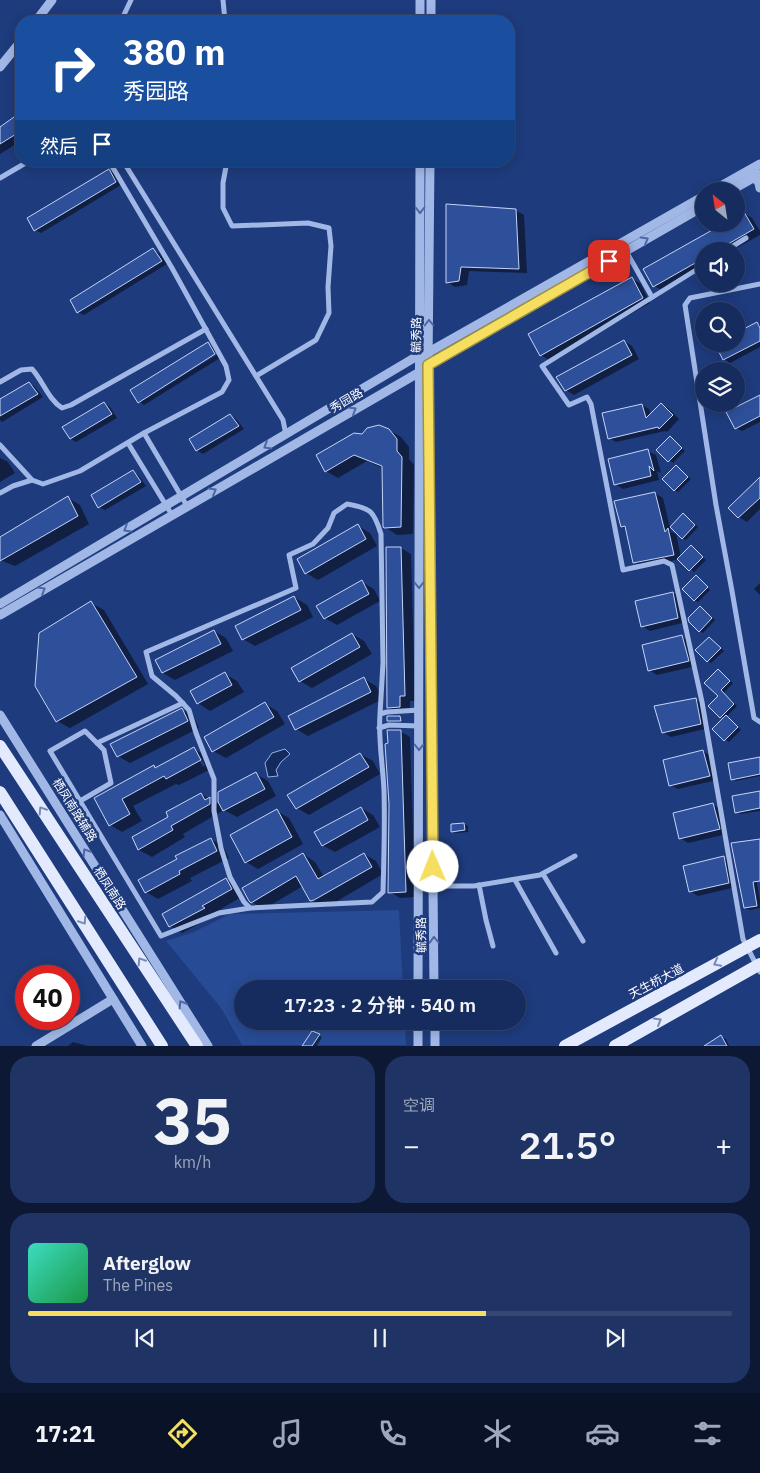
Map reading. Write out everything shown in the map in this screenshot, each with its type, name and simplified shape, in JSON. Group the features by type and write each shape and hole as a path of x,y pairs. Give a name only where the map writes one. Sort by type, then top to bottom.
{"main road":[{"name":"栖凤南路","path":"0,746 196,1046"},
{"path":"0,792 162,1046"},
{"name":"天生桥大道","path":"565,1046 760,940"},
{"path":"616,1046 759,967"}],"street":[{"path":"41,15 52,0"},
{"path":"124,15 132,0"},
{"path":"223,0 224,15"},
{"path":"420,0 420,15"},
{"path":"431,0 431,15"},
{"path":"0,67 15,48"},
{"path":"743,182 755,174 760,164"},
{"path":"0,178 19,167"},
{"path":"0,445 32,480 43,484 80,470 144,433 222,392 229,380 226,366 206,329 112,167"},
{"path":"127,167 283,420 286,434"},
{"path":"226,167 223,183 223,208 232,226 308,223 329,228 332,246 328,287 329,314 316,340 256,376"},
{"name":"毓秀路","path":"418,980 420,167"},
{"name":"毓秀路","path":"430,167 428,365 434,980"},
{"path":"755,174 760,188"},
{"path":"735,182 755,174"},
{"name":"秀园路","path":"0,615 418,373 428,365 624,247 695,202"},
{"name":"秀园路","path":"0,604 419,355 429,352 695,211"},
{"path":"740,242 746,238"},
{"path":"624,247 652,297"},
{"path":"695,271 542,366 569,405 587,397 591,404 622,570 664,561 672,565 702,702 743,939 759,967"},
{"path":"760,284 690,298 685,305 716,505 754,718 760,722"},
{"path":"0,382 21,370 32,369 39,376 54,403 62,408 71,405 206,329"},
{"path":"144,433 187,506"},
{"path":"128,442 172,515"},
{"path":"0,493 13,486 32,480"},
{"path":"80,801 111,783 104,750 86,731 50,751 80,801 161,936 219,913 250,908 372,902 383,892 384,797 379,728 383,663 381,534 375,515 364,507 347,504 334,512 328,528 313,544 290,555 296,588 146,652 152,676 189,710 214,779 214,811 221,848 230,878 244,902 250,908"},
{"path":"97,743 183,703"},
{"path":"380,714 419,710"},
{"name":"栖凤南路辅路","path":"0,715 208,1046"},
{"path":"379,728 389,725 419,726"},
{"path":"0,816 142,1046"},
{"path":"433,886 479,885 515,880 543,874 575,856"},
{"path":"543,874 583,942"},
{"path":"515,880 556,953"},
{"path":"479,885 486,920 494,946"},
{"path":"36,1046 113,999"},
{"path":"418,1030 418,1046"},
{"path":"435,1030 435,1046"}],"shaded area":[{"path":"285,749 290,754 281,762 276,770 278,776 268,777 265,763 272,753"},
{"path":"399,910 403,980 234,980 234,1030 405,1030 406,1045 242,1045 221,1008 166,941 194,932 230,914"}],"building":[{"path":"15,116 15,135 0,144 0,127"},
{"path":"109,169 116,182 34,231 27,218"},
{"path":"446,204 516,209 519,269 461,267 459,281 446,283"},
{"path":"745,214 754,229 732,242 695,242 695,263 653,287 643,269 709,232 745,232"},
{"path":"153,248 162,261 77,313 70,300"},
{"path":"632,277 643,298 540,356 528,334"},
{"path":"757,322 760,328 760,341 745,349 745,328"},
{"path":"624,340 632,355 565,391 556,377"},
{"path":"208,342 215,354 138,403 130,390"},
{"path":"719,352 739,352 723,360"},
{"path":"29,382 38,394 0,416 0,399"},
{"path":"760,395 760,416 735,429 726,412 745,412 745,402"},
{"path":"104,402 112,414 70,439 62,427"},
{"path":"661,403 673,415 659,429 658,427 608,439 602,413 642,404 646,418"},
{"path":"230,414 239,426 196,451 189,439"},
{"path":"379,425 389,429 397,439 397,451 402,457 401,527 383,527 382,466 354,455 325,472 316,455 354,433 362,434 367,428"},
{"path":"670,436 682,448 668,462 656,450"},
{"path":"648,449 654,471 649,466 651,476 614,485 608,459"},
{"path":"676,465 688,477 674,491 662,479"},
{"path":"133,470 141,482 98,508 91,495"},
{"path":"760,477 760,498 738,518 728,508"},
{"path":"655,492 665,532 668,528 674,555 633,563 625,526 621,527 614,501"},
{"path":"68,496 78,516 0,561 0,537"},
{"path":"683,513 695,525 682,539 670,527"},
{"path":"358,524 366,539 305,574 297,559"},
{"path":"691,545 703,557 689,571 677,559"},
{"path":"386,547 401,547 405,696 400,696 400,707 387,708"},
{"path":"696,575 708,587 694,601 682,589"},
{"path":"362,580 369,594 324,619 316,606"},
{"path":"673,592 678,618 641,627 635,601"},
{"path":"294,596 301,610 242,640 235,626"},
{"path":"91,601 137,677 56,722 35,686 39,633"},
{"path":"700,606 712,618 699,632 689,622 688,618"},
{"path":"214,630 221,644 162,673 155,660"},
{"path":"352,633 360,647 299,682 291,668"},
{"path":"682,635 689,661 648,671 642,645"},
{"path":"709,637 721,648 707,662 695,650"},
{"path":"718,669 730,681 721,690 734,704 720,718 708,706 718,696 704,683"},
{"path":"225,672 232,685 197,704 190,691"},
{"path":"364,677 371,692 295,730 288,716"},
{"path":"696,698 701,724 662,733 654,706"},
{"path":"265,702 274,717 212,752 204,737"},
{"path":"182,708 188,721 117,757 110,744"},
{"path":"726,715 738,727 724,741 712,729"},
{"path":"387,716 400,716 401,721 387,721"},
{"path":"387,730 401,730 406,892 388,893 389,804 385,744 388,743"},
{"path":"194,747 201,760 166,779 164,776 122,799 130,814 109,826 94,798 154,765 155,768"},
{"path":"703,750 710,776 669,786 663,760"},
{"path":"360,753 369,767 296,809 287,795"},
{"path":"760,757 760,774 731,780 728,763"},
{"path":"256,772 265,789 223,811 218,802 218,792"},
{"path":"760,791 760,808 735,813 732,796"},
{"path":"201,793 205,800 210,797 210,804 171,826 173,830 138,850 132,837 168,817 166,812"},
{"path":"713,803 720,829 679,839 673,813"},
{"path":"361,807 368,820 322,846 314,832"},
{"path":"277,809 292,837 245,863 230,835"},
{"path":"464,823 465,830 451,832 451,824"},
{"path":"211,838 217,851 179,871 180,874 145,893 138,880 177,859 175,856"},
{"path":"760,839 760,881 753,882 757,906 744,908 731,843"},
{"path":"303,853 318,879 364,853 372,867 314,900 310,901 296,876 251,903 249,901 242,888"},
{"path":"724,856 729,883 689,892 683,866"},
{"path":"226,878 232,889 202,906 205,908 169,927 162,914"},
{"path":"312,1031 320,1034 312,1046 302,1046"},
{"path":"721,1035 727,1046 704,1046"}],"route":[{"path":"433,867 428,365 609,261"}]}
